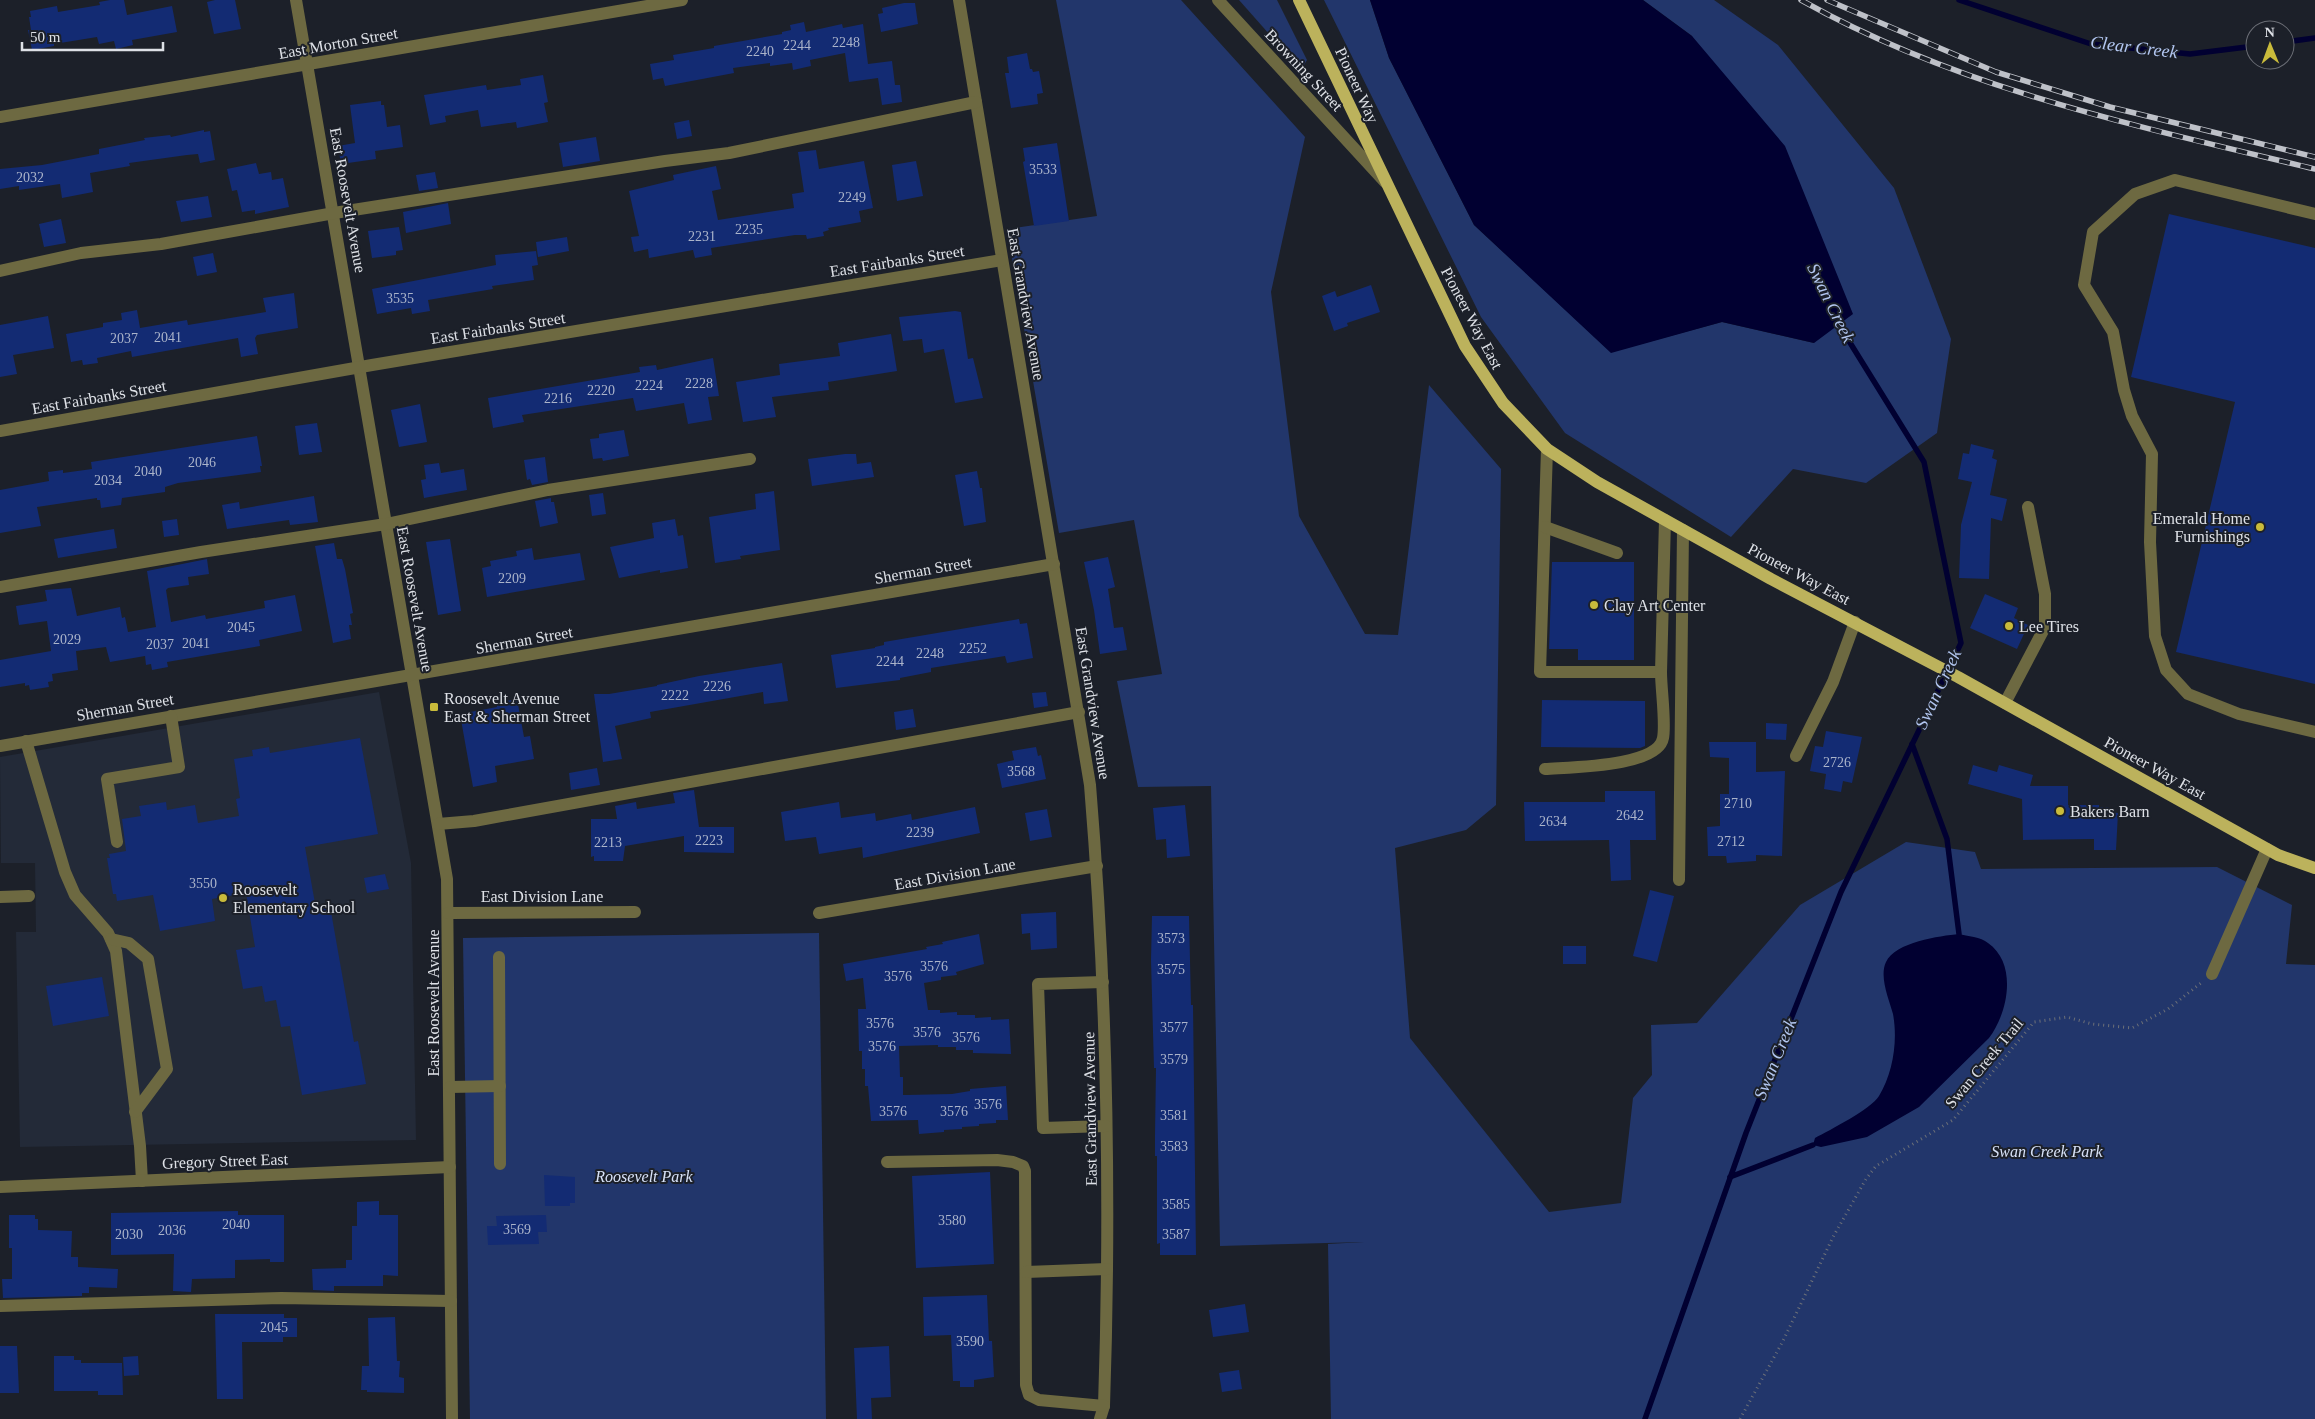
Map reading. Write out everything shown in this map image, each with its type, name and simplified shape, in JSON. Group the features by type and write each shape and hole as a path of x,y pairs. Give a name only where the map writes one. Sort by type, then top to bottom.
{"main road":[{"name":"Pioneer Way","path":"1299,0 1386,184"},
{"name":"Pioneer Way East","path":"1386,184 1469,353 1502,403 1547,449 1597,482 1771,579 1958,677 2278,855 2315,868"}],"street":[{"name":"East Roosevelt Avenue","path":"296,0 447,879 452,1419"},
{"name":"East Morton Street","path":"0,117 682,0"},
{"name":"East Grandview Avenue","path":"960,0 1090,785 1097,866 1103,982 1106,1126 1108,1270 1104,1406 1100,1419"},
{"name":"Browning Street","path":"1218,0 1386,184"},
{"path":"0,270 81,253 161,244 334,213 665,161 730,153 976,102"},
{"path":"2315,214 2175,180 2135,194 2093,232 2084,285 2113,332 2124,390 2132,416 2152,454 2150,542 2155,636 2166,670 2188,694 2239,714 2315,732"},
{"name":"East Fairbanks Street","path":"0,431 360,368 1002,260"},
{"path":"1547,449 1540,672 1661,672"},
{"path":"0,587 201,552 386,524 548,490 750,459"},
{"path":"2005,703 2045,627 2045,594 2028,507"},
{"path":"1545,769 1589,766 1636,759 1655,752 1663,739 1661,672 1665,520"},
{"path":"1545,527 1617,553"},
{"path":"1679,880 1683,530"},
{"name":"Sherman Street","path":"0,746 1054,564"},
{"path":"1796,756 1833,682 1855,622"},
{"path":"438,824 474,821 1079,712"},
{"path":"117,842 107,779 179,767 171,716"},
{"path":"26,741 65,872 75,895 108,933 116,951 136,1112 142,1181"},
{"path":"2212,974 2267,849"},
{"name":"East Division Lane","path":"819,913 1097,866"},
{"path":"0,897 29,896"},
{"name":"East Division Lane","path":"448,913 635,912"},
{"path":"111,939 129,943 148,959 167,1069 136,1112"},
{"path":"499,957 500,1164"},
{"path":"1103,982 1038,984 1043,1128 1106,1126"},
{"path":"450,1087 500,1086"},
{"path":"887,1162 997,1160 1013,1162 1023,1166 1025,1171 1026,1385 1029,1395 1039,1400 1104,1406"},
{"name":"Gregory Street East","path":"0,1187 450,1167"},
{"path":"1026,1272 1108,1270"},
{"path":"0,1306 281,1298 451,1301"}],"path":[{"name":"Swan Creek Trail","path":"1740,1419 1783,1341 1833,1237 1866,1179 1876,1166 1953,1120 2034,1022 2067,1017 2092,1024 2132,1028 2168,1009 2212,974"}],"shaded area":[{"name":"Roosevelt Elementary School","path":"379,692 411,863 416,1140 20,1147 16,932 36,932 35,863 1,863 0,757"}],"green space":[{"name":"Swan Creek Park","path":"1056,0 1181,0 1305,137 1271,292 1299,516 1365,634 1398,635 1429,385 1501,469 1496,805 1466,830 1395,848 1410,1038 1549,1212 1621,1203 1633,1098 1652,1075 1651,1025 1697,1023 1800,905 1906,842 1975,852 1981,869 2217,867 2292,905 2286,964 2315,965 2315,1419 1331,1419 1328,1244 1364,1242 1220,1246 1211,786 1138,787 1117,681 1162,674 1134,520 1059,533 1007,229 1097,216"},
{"path":"1239,0 1277,0 1307,60 1301,70"},
{"path":"1324,0 1370,0 1389,58 1474,225 1611,352 1722,322 1814,343 1692,36 1643,0 1714,0 1778,45 1894,188 1951,339 1937,433 1866,483 1793,469 1731,537 1565,433 1481,317"},
{"name":"Roosevelt Park","path":"819,933 826,1419 470,1419 463,938"}],"water":[{"path":"1370,0 1643,0 1692,36 1785,146 1853,314 1814,343 1722,322 1611,353 1474,225 1389,58"},
{"path":"1959,934 1985,941 1997,952 2003,963 2007,976 2007,989 2005,1002 1996,1028 1989,1038 1919,1107 1867,1137 1821,1147 1813,1145 1815,1138 1850,1119 1875,1101 1888,1077 1895,1035 1893,1014 1884,981 1886,962 1891,955 1908,945 1930,938"}],"building":[{"path":"124,0 127,15 172,6 177,32 132,40 133,45 116,49 114,41 99,44 97,37 54,44 54,46 32,50 28,30 31,30 30,11 57,6 58,12 100,5 99,2"},
{"path":"235,0 241,29 214,34 207,2"},
{"path":"904,3 915,3 918,24 881,32 878,14 883,13 882,8"},
{"path":"804,22 806,32 842,24 843,28 863,24 868,64 892,61 895,85 900,85 902,102 882,105 878,78 849,82 845,53 810,60 811,66 793,70 792,63 770,66 770,63 733,68 734,73 665,86 663,78 653,80 650,64 674,60 673,55 782,34 782,32 791,30 790,25"},
{"path":"1027,53 1030,69 1033,72 1039,71 1043,93 1037,94 1038,104 1011,108 1005,73 1009,73 1007,57"},
{"path":"543,75 548,102 544,103 548,122 517,128 516,122 481,127 478,110 445,116 446,122 430,125 424,95 486,85 487,90 521,85 520,79"},
{"path":"381,101 381,105 384,105 387,127 400,125 403,147 375,151 376,159 341,164 338,146 355,143 350,105"},
{"path":"689,120 692,136 677,139 674,123"},
{"path":"204,130 204,132 210,131 215,160 200,163 198,154 129,163 130,166 90,173 93,192 62,198 60,184 19,190 19,186 0,189 0,169 42,165 99,154 99,149 145,140 144,138 170,135 171,137"},
{"path":"596,137 600,161 563,167 559,143"},
{"path":"1057,143 1069,221 1034,226 1023,162 1025,161 1023,148"},
{"path":"816,150 819,169 864,161 873,208 859,211 861,222 828,228 829,230 823,232 824,236 807,239 806,235 795,235 711,248 712,255 695,258 693,250 649,258 648,249 634,252 631,237 639,236 629,191 674,180 673,175 716,166 721,189 712,191 718,220 794,208 792,194 804,192 798,152"},
{"path":"916,161 923,196 897,201 892,165"},
{"path":"256,163 259,174 271,172 272,180 283,178 289,207 255,214 255,210 242,212 237,190 232,191 227,169"},
{"path":"435,172 438,188 419,191 416,175"},
{"path":"208,196 212,217 181,222 176,201"},
{"path":"448,203 451,224 406,233 403,212"},
{"name":"Emerald Home Furnishings","path":"2169,214 2315,248 2315,684 2176,652 2235,402 2131,377"},
{"path":"61,219 66,243 44,247 39,224"},
{"path":"399,227 403,250 396,251 396,255 372,258 368,231"},
{"path":"567,237 569,251 538,257 536,242"},
{"path":"536,251 538,265 532,266 534,280 492,286 493,289 428,300 430,311 412,314 411,308 377,314 372,289 496,265 495,255"},
{"path":"213,253 217,272 197,276 193,257"},
{"path":"1371,285 1380,312 1347,323 1348,326 1334,331 1322,296 1335,291 1337,297"},
{"path":"294,293 298,328 257,335 255,338 258,354 241,357 238,338 132,357 131,351 97,358 98,363 83,365 82,360 71,362 66,334 103,327 103,323 122,320 121,313 137,310 140,328 187,320 188,325 266,312 263,298"},
{"path":"961,312 968,359 973,358 983,398 955,403 944,349 924,353 922,339 903,341 899,317"},
{"path":"48,316 54,348 13,355 17,374 0,377 0,325"},
{"path":"891,334 897,371 828,382 829,390 772,397 776,417 743,422 736,382 780,375 779,364 840,356 838,343"},
{"path":"713,358 719,396 708,397 712,420 688,424 684,403 636,411 633,398 522,415 524,422 493,428 488,398 640,372 639,367 656,365 657,370"},
{"path":"420,404 427,442 399,447 391,410"},
{"path":"317,423 322,452 299,455 295,426"},
{"path":"624,430 629,456 603,461 602,458 593,459 590,439 599,438 599,434"},
{"path":"257,436 262,466 260,466 261,472 178,483 165,487 165,492 122,498 121,505 101,508 100,500 97,500 97,498 37,507 41,526 0,533 0,490 49,481 48,472 63,470 63,473 92,469 91,462"},
{"path":"1971,444 1994,450 1992,458 1997,460 1990,495 2007,499 2002,521 1991,518 1989,579 1959,578 1961,525 1972,482 1958,479 1963,453 1969,454"},
{"path":"856,454 857,464 871,462 874,477 812,486 808,459"},
{"path":"545,457 548,482 532,485 530,479 527,480 524,460"},
{"path":"439,463 441,473 464,469 467,490 424,498 421,480 426,479 424,465"},
{"path":"977,471 980,488 982,488 986,522 964,526 955,475"},
{"path":"774,491 780,550 740,556 741,559 715,563 709,517 756,509 755,494"},
{"path":"603,493 606,514 592,516 589,495"},
{"path":"314,496 318,522 290,525 289,520 227,529 222,505 239,502 240,509"},
{"path":"551,498 551,502 554,502 558,523 540,527 535,501"},
{"path":"177,519 179,535 164,537 162,521"},
{"path":"675,519 678,536 683,535 688,568 660,573 660,570 619,578 610,547 654,538 652,523"},
{"path":"114,529 117,548 58,558 54,539"},
{"path":"450,539 461,611 438,615 426,542"},
{"path":"334,543 337,559 342,559 345,569 353,613 350,614 352,625 349,625 351,639 333,643 315,546"},
{"path":"532,548 534,560 580,553 585,580 487,597 482,568 491,566 490,561 517,556 516,551"},
{"path":"1108,557 1115,587 1108,589 1114,628 1123,627 1127,650 1100,654 1094,610 1084,562"},
{"path":"207,559 209,574 188,577 189,585 168,588 166,590 171,622 205,615 206,619 265,608 264,601 295,595 302,631 259,640 260,646 167,662 168,667 152,670 151,664 146,665 145,656 110,662 106,647 76,651 78,670 52,674 53,681 48,682 49,687 30,690 29,685 25,686 25,683 0,687 0,660 51,651 47,621 19,625 16,606 47,601 45,590 71,588 77,616 120,607 122,618 125,617 128,632 156,627 147,571"},
{"path":"1552,562 1634,562 1634,660 1578,660 1578,649 1549,649"},
{"path":"1985,594 2018,608 2014,618 2028,625 2017,649 1970,628"},
{"path":"1019,619 1020,624 1027,623 1033,658 1007,663 1005,656 931,668 931,672 900,678 900,680 836,688 831,655 875,648 884,645 884,642"},
{"path":"782,663 788,701 764,704 763,692 650,712 651,718 615,726 622,759 603,762 594,694 609,694 657,686 699,676"},
{"path":"1046,692 1048,706 1034,708 1032,693"},
{"path":"517,699 524,737 530,736 534,759 495,766 497,782 473,787 460,714 497,707 496,703"},
{"path":"1542,700 1645,701 1645,746 1640,748 1541,747"},
{"path":"913,709 916,727 896,730 894,712"},
{"path":"1766,723 1787,724 1786,740 1766,739"},
{"path":"1826,731 1862,737 1852,783 1843,781 1841,792 1824,789 1826,774 1810,771 1815,746 1823,747"},
{"path":"360,738 378,834 305,847 316,909 330,906 354,1042 358,1041 366,1084 302,1095 290,1026 281,1027 276,1000 265,1002 262,986 243,989 236,950 255,947 246,893 212,899 215,921 160,931 153,895 117,901 116,894 113,894 107,858 110,858 109,854 126,851 122,819 141,816 139,806 166,802 167,810 195,805 198,823 239,816 236,799 240,798 234,759 253,756 252,750 269,747 270,753"},
{"path":"1709,742 1756,742 1756,772 1785,771 1782,856 1756,855 1756,861 1727,863 1726,856 1708,856 1707,827 1720,826 1720,794 1729,794 1729,758 1710,757"},
{"path":"1036,747 1038,756 1041,755 1046,779 1002,788 997,764 1014,760 1012,751"},
{"path":"1973,765 1997,772 1999,765 2033,775 2030,786 2068,786 2068,805 2099,805 2099,807 2109,807 2109,812 2118,813 2116,850 2094,850 2094,839 2023,840 2022,799 1968,784"},
{"path":"597,768 600,785 571,790 569,773"},
{"path":"694,790 699,827 734,827 734,853 684,852 684,836 625,846 623,861 594,861 594,856 591,857 591,819 617,819 615,806 636,802 637,809 675,803 673,793"},
{"path":"1605,791 1655,791 1656,840 1630,840 1631,880 1611,881 1609,840 1525,841 1524,802 1605,802"},
{"path":"839,802 841,818 875,813 876,821 911,814 912,820 975,807 980,833 863,858 862,847 819,854 816,837 785,841 781,812"},
{"path":"1185,805 1190,856 1167,858 1166,839 1156,840 1153,808"},
{"path":"1047,809 1052,837 1030,841 1025,813"},
{"path":"385,874 389,889 367,893 364,878"},
{"path":"1650,890 1674,896 1657,962 1633,956"},
{"path":"1056,912 1057,948 1031,950 1030,933 1022,934 1021,914"},
{"path":"1152,916 1189,916 1191,1005 1193,1005 1196,1255 1160,1255 1160,1243 1157,1244 1156,1068 1154,1068 1151,960"},
{"path":"979,934 984,964 956,972 957,975 941,977 941,980 924,983 928,1010 940,1010 940,1013 957,1012 957,1015 975,1015 975,1018 991,1017 991,1020 1009,1019 1011,1054 973,1053 973,1050 956,1050 956,1047 938,1047 938,1045 899,1046 900,1077 903,1077 903,1095 952,1094 970,1091 970,1089 1006,1086 1008,1120 996,1120 996,1123 944,1130 944,1132 919,1134 918,1120 871,1121 868,1086 865,1086 865,1069 862,1069 862,1051 859,1051 858,1009 866,1009 863,978 846,981 843,964 927,949 926,947 943,944 942,942"},
{"path":"1563,946 1586,946 1586,964 1563,964"},
{"path":"102,977 109,1016 53,1026 46,986"},
{"path":"990,1172 994,1264 916,1268 912,1176"},
{"path":"544,1175 575,1177 575,1203 570,1203 570,1206 545,1206"},
{"path":"379,1201 379,1215 398,1215 398,1276 383,1275 383,1286 334,1286 334,1291 313,1290 312,1269 346,1268 346,1260 352,1260 352,1226 357,1226 357,1202"},
{"path":"238,1211 238,1215 284,1215 284,1262 270,1262 270,1259 235,1260 235,1278 192,1279 191,1292 173,1291 174,1254 111,1255 111,1213"},
{"path":"9,1215 35,1215 35,1219 38,1219 38,1230 72,1231 71,1257 78,1257 78,1267 118,1269 117,1288 89,1287 89,1293 82,1293 82,1296 3,1298 2,1279 12,1279 12,1248 9,1248"},
{"path":"546,1215 547,1232 538,1232 539,1244 488,1245 487,1226 497,1226 496,1216"},
{"path":"987,1295 989,1341 992,1341 994,1377 974,1380 974,1387 960,1387 960,1381 953,1381 951,1335 924,1336 923,1297"},
{"path":"1245,1304 1249,1332 1213,1337 1209,1310"},
{"path":"215,1314 284,1314 284,1318 297,1318 297,1337 283,1337 283,1342 242,1342 243,1399 217,1399"},
{"path":"395,1317 397,1361 400,1361 399,1377 404,1378 404,1393 367,1392 367,1390 361,1390 362,1366 369,1366 368,1318"},
{"path":"0,1346 17,1346 19,1393 0,1393"},
{"path":"889,1346 891,1397 871,1398 872,1419 857,1419 854,1348"},
{"path":"54,1356 74,1356 74,1360 81,1360 81,1363 122,1363 123,1395 98,1395 98,1391 54,1391"},
{"path":"138,1356 139,1375 124,1376 123,1357"},
{"path":"1239,1370 1242,1389 1222,1392 1219,1373"}],"waterway":[{"name":"Clear Creek","path":"1959,0 2091,44 2190,54 2245,47"},
{"name":"Clear Creek","path":"2295,41 2315,38"},
{"name":"Swan Creek","path":"1645,1419 1746,1133 1841,892 1961,643 1924,462 1844,333 1838,319"},
{"path":"1912,744 1947,839 1959,934"},
{"path":"1730,1177 1813,1145"}],"railway":[{"path":"1801,0 1861,31 1923,58 1987,82 2117,121 2315,169"},
{"path":"1827,0 1996,72 2110,107 2315,157"}],"place":[{"name":"Emerald Home Furnishings","path":"2260,527"},
{"name":"Clay Art Center","path":"1594,605"},
{"name":"Lee Tires","path":"2009,626"},
{"name":"Roosevelt Avenue East & Sherman Street","path":"434,707"},
{"name":"Bakers Barn","path":"2060,811"},
{"name":"Roosevelt Elementary School","path":"223,898"}]}
